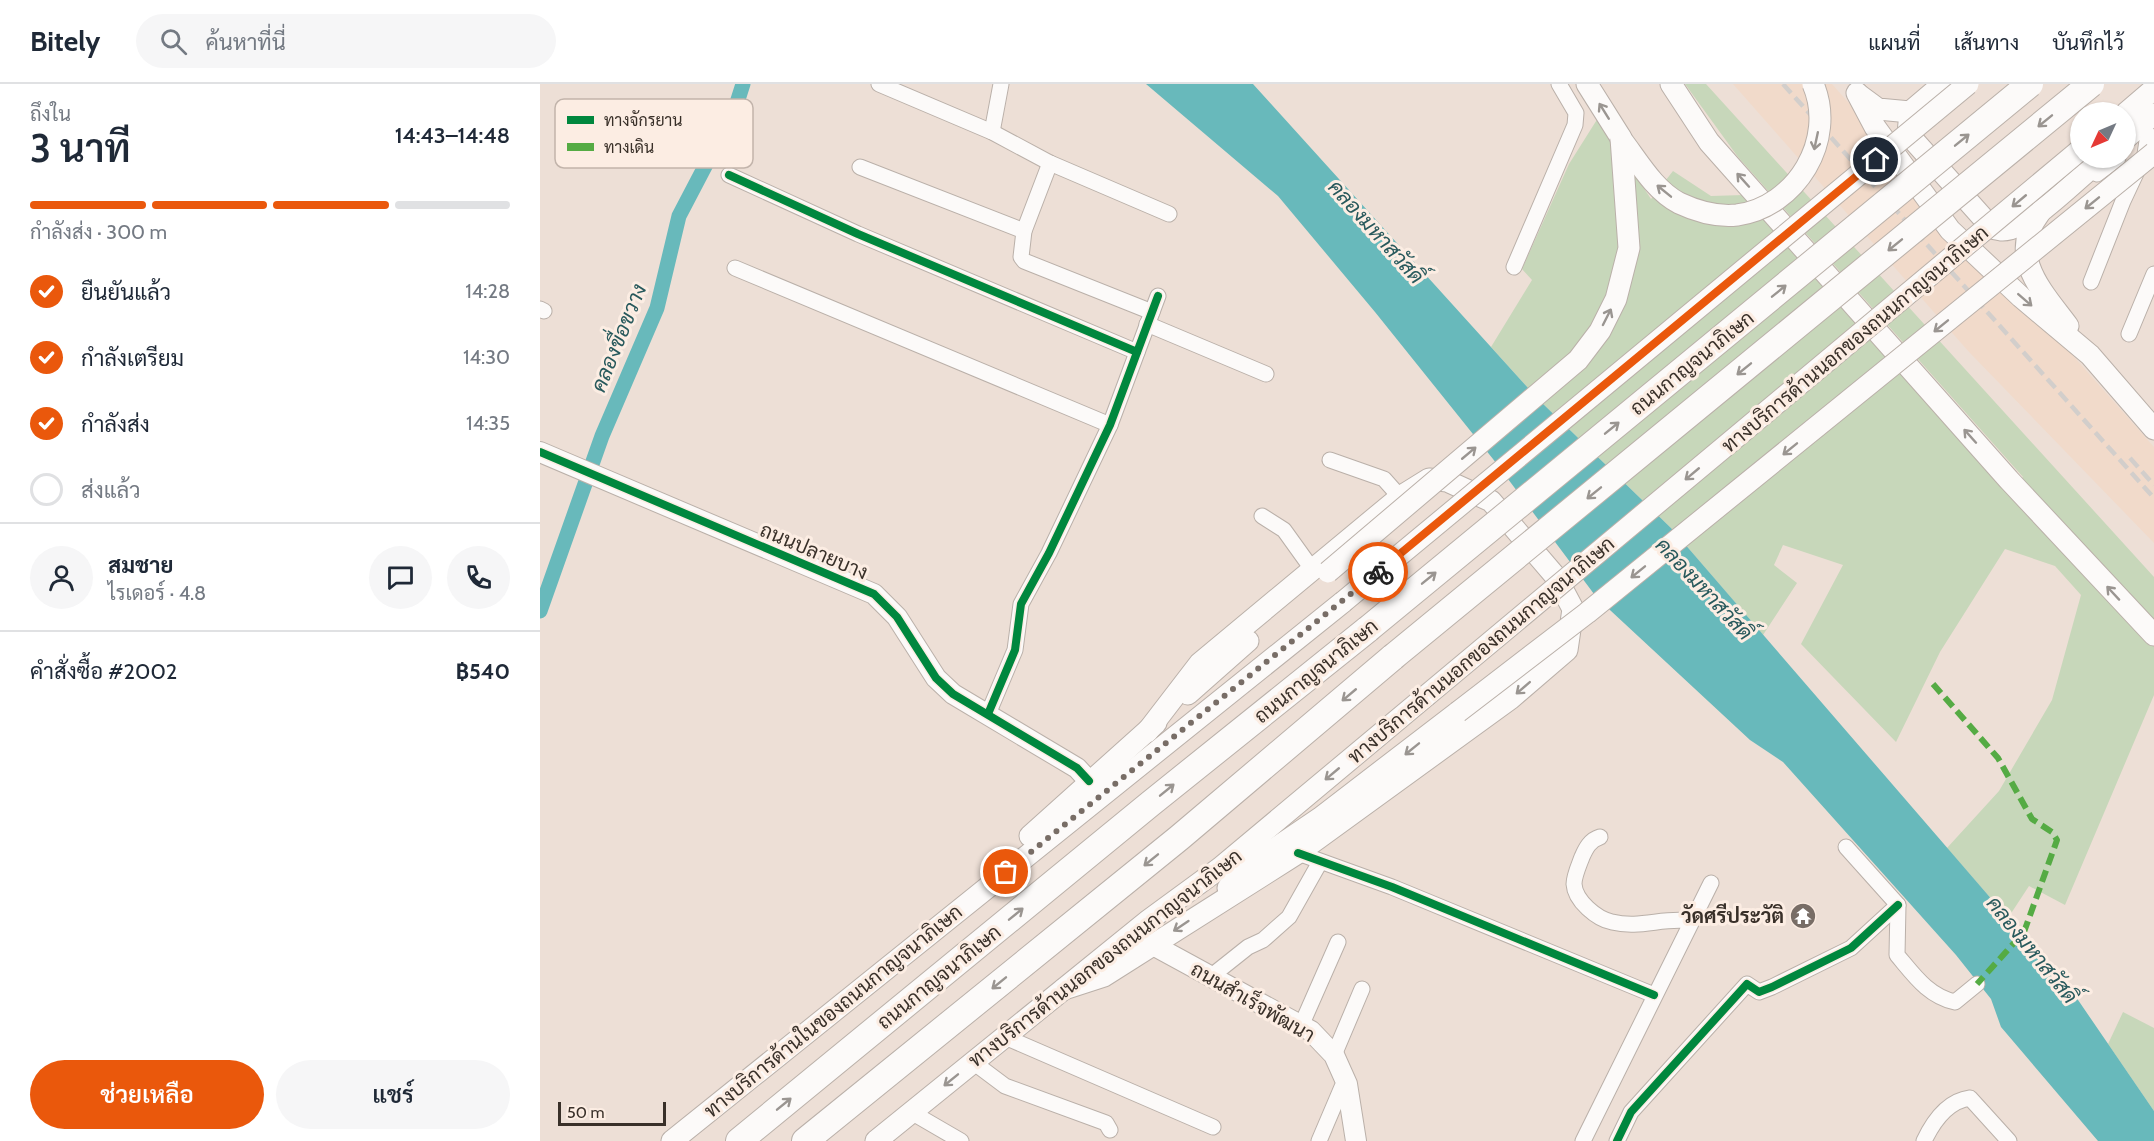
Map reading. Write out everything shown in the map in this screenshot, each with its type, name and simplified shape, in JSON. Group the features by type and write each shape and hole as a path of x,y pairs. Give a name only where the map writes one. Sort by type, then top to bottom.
{"highway":[{"name":"ถนนกาญจนาภิเษก","path":"739,1141 1150,804 1368,629 2030,84"},
{"name":"ถนนกาญจนาภิเษก","path":"805,1141 1179,838 1393,657 2091,84"}],"main road":[{"path":"1587,84 1651,180 1677,202 1703,212 1735,215 1758,210 1785,193 1805,173 1817,144 1820,114 1813,84"},
{"path":"1671,84 1709,142 2008,480 2154,635"},
{"path":"1943,84 1910,112 1908,134 1992,228 2001,231 2012,229 2042,209 2091,168"},
{"name":"ทางบริการด้านในของถนนกาญจนาภิเษก","path":"672,1141 1342,602 1968,84"},
{"path":"1852,89 1878,109 1910,112"},
{"path":"1852,89 1875,127 1950,230 2020,297 2090,355"},
{"path":"2136,104 2154,89"},
{"path":"2136,135 2152,131"},
{"path":"1209,908 1249,866 1329,812 1587,614 2152,131"},
{"path":"1320,571 1578,360 1600,331 1616,299 1629,248 1621,138"},
{"name":"ทางบริการด้านนอกของถนนกาญจนาภิเษก","path":"876,1141 1064,989 1220,868 2070,158"},
{"path":"2042,209 2025,238 2025,252 2040,287 2090,355 2154,429"},
{"path":"988,886 1032,834 1089,781 1147,732 1400,497 1429,479 1448,481 1491,501 1556,578 1573,609 1567,650 1510,699 1298,854 1104,976 1064,989"},
{"path":"1111,763 1164,747"}],"street":[{"path":"879,84 992,132 1050,163 1169,214"},
{"path":"992,132 1000,84"},
{"path":"1514,267 1575,125 1576,112 1559,84"},
{"path":"2136,143 2152,131"},
{"path":"2091,282 2123,201 2145,154 2152,131"},
{"path":"1050,163 1024,231 1020,253 1024,261 1150,318 1266,375"},
{"path":"860,167 1024,231"},
{"path":"2025,238 2106,168"},
{"path":"729,175 858,234 1137,352"},
{"path":"735,268 1110,425"},
{"path":"2129,334 2154,274"},
{"path":"987,714 1015,650 1021,604 1049,553 1110,425 1158,296"},
{"name":"ถนนปลายบาง","path":"540,452 873,594 897,616 936,678 953,694 1077,768 1089,781"},
{"path":"1330,460 1384,479 1400,497"},
{"path":"1262,516 1284,530 1320,571"},
{"path":"1599,837 1593,839 1585,850 1574,884 1578,897 1592,911 1610,922 1640,926 1671,918 1690,921"},
{"path":"1846,847 1898,905 1896,955 1925,988 1942,999 1955,1002 1977,984"},
{"path":"1298,854 1392,887 1654,995"},
{"path":"1209,978 1248,947 1263,940 1289,917 1320,862"},
{"path":"1583,1141 1690,921 1711,883"},
{"path":"1617,1141 1631,1112 1747,984 1759,992 1851,948 1898,905"},
{"path":"1302,1026 1338,942"},
{"name":"ถนนสำเร็จพัฒนา","path":"1153,945 1209,978 1311,1031 1334,1055 1347,1084 1356,1141"},
{"path":"1334,1055 1362,989"},
{"path":"1005,1037 1213,1127"},
{"path":"973,1062 1005,1086 1106,1123 1110,1130"},
{"path":"1318,1141 1342,1087 1347,1084"},
{"path":"1924,1141 1931,1124 1950,1106 1960,1099 1970,1098 2009,1141"},
{"path":"911,1112 961,1141"}],"shaded area":[{"path":"1733,84 1832,84 2154,447 2154,543 1969,352"}],"green space":[{"path":"1685,84 1706,84 2154,577 2154,695 2065,905 2029,886 2008,918 1947,848 1999,791 2052,700 2081,595 2055,566 2005,549 1940,652 1896,742 1801,644 1843,565 1783,545 1774,565 1797,583 1763,635 1671,528 1538,399 1491,347 1532,280 1522,269 1569,164 1598,118 1651,199 1673,171 1711,196 1744,195 1769,217 2007,493 2023,477 1738,157"},
{"path":"2123,1012 2154,1028 2154,1111 2108,1044"}],"water":[{"name":"คลองมหาสวัสดิ์","path":"1146,84 1253,84 1538,399 1671,528 2076,997 2154,1111 2154,1141 2098,1141 2001,1027 1991,999 1956,955 1783,762 1750,740 1597,598 1493,459 1278,196"}],"waterway":[{"name":"คลองขื่อขวาง","path":"738,99 743,84"},
{"name":"คลองขื่อขวาง","path":"540,611 602,436 657,308 679,216 704,168"}],"railway":[{"path":"1783,84 2154,498"},
{"path":"2130,458 2154,485"}],"marked path":[{"path":"1933,684 1998,758 2032,819 2052,832 2057,840 2024,932 1977,984"}],"cycle path":[{"path":"729,175 858,234 1137,352"},
{"path":"988,714 1015,650 1021,604 1049,553 1110,425 1158,296"},
{"path":"540,452 874,594 897,617 936,678 953,694 1077,768 1089,781"},
{"path":"1298,853 1392,887 1654,995"},
{"path":"1617,1141 1631,1112 1747,984 1759,992 1851,948 1898,905"}],"way so far":[{"path":"1006,872 1164,747 1378,572"}],"place":[{"name":"วัดศรีประวัติ","path":"1803,916"}],"route":[{"path":"1378,572 1876,160"}]}
